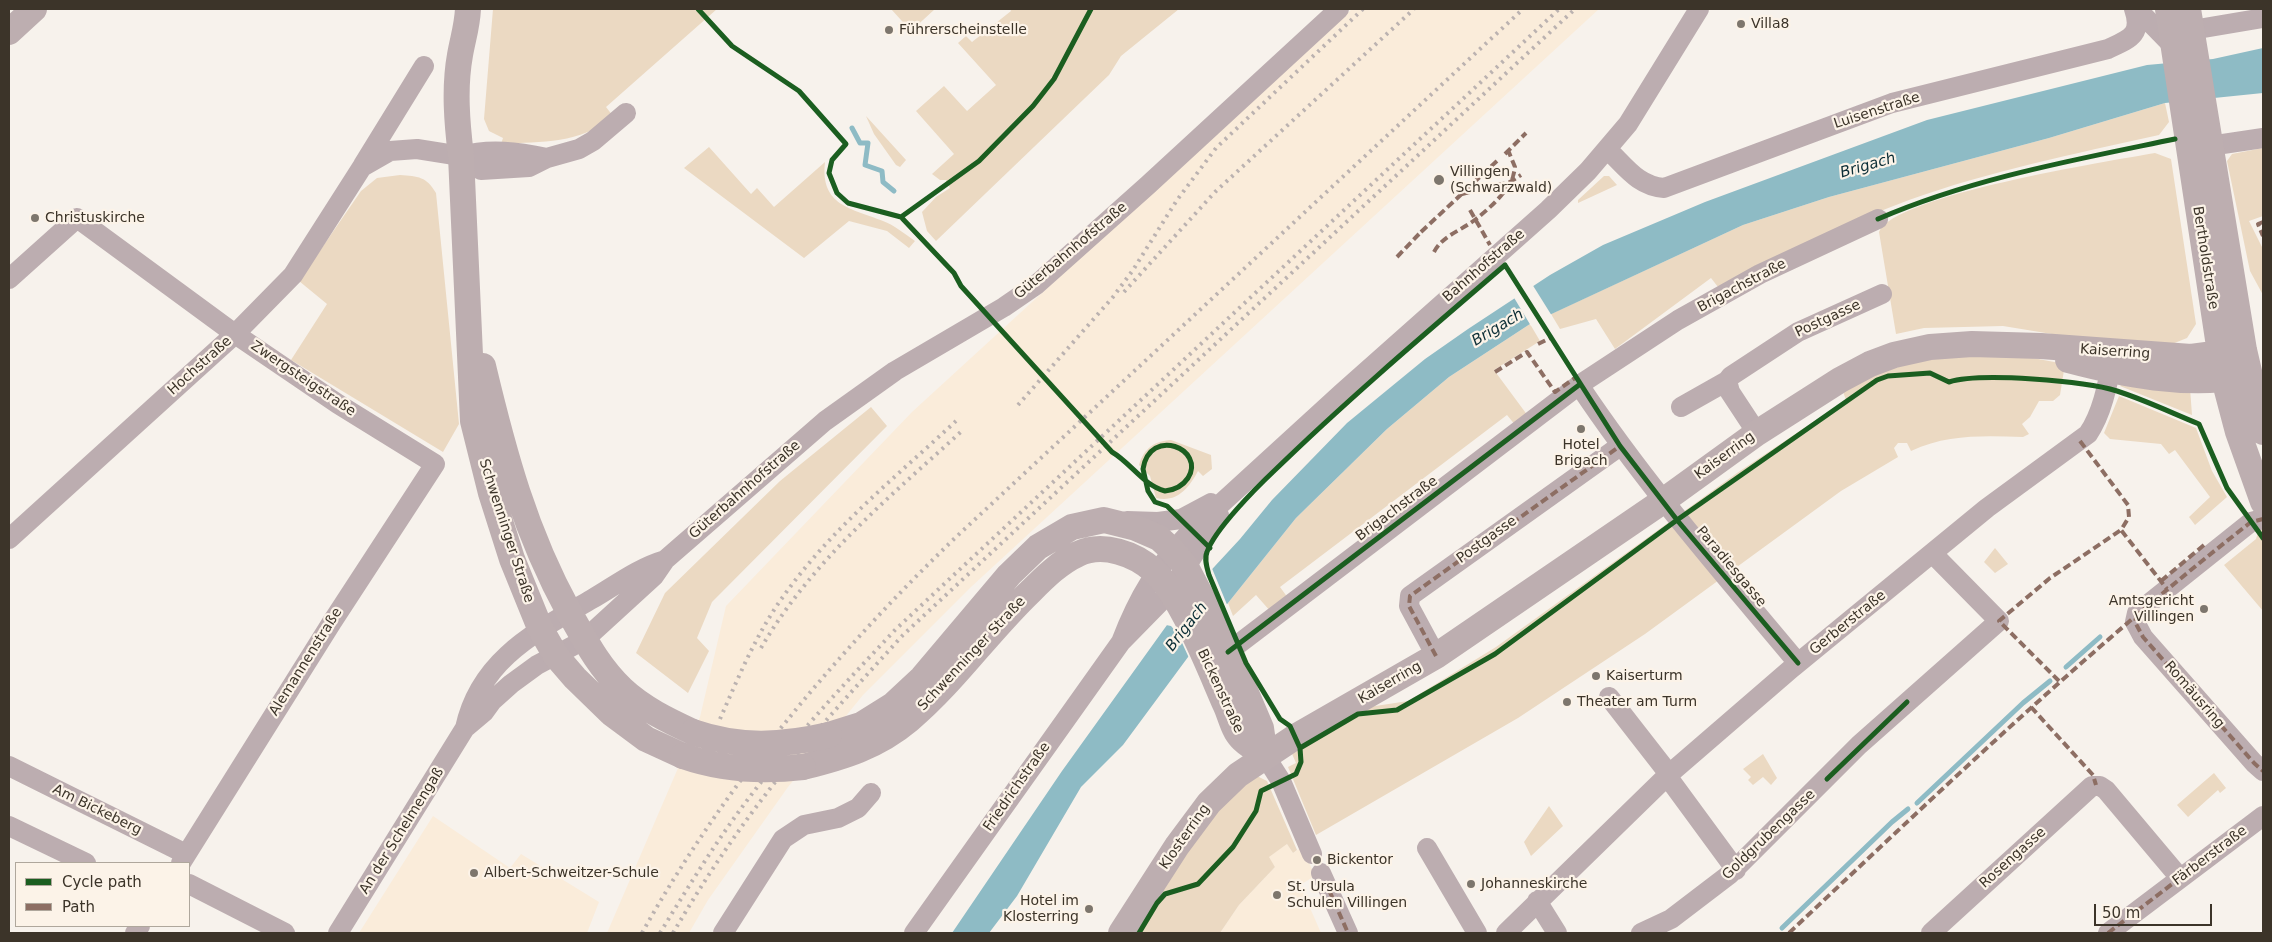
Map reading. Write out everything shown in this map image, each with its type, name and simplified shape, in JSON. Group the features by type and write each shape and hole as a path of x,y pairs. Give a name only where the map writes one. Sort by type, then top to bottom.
{"main road":[{"path":"9,32 34,9"},
{"name":"Bertholdstraße","path":"2168,9 2185,38 2197,135 2232,352 2263,432"},
{"name":"Schwenninger Straße","path":"467,21 474,56 472,121 461,156 473,421 491,493 512,558 540,628 556,656 574,678 611,713 646,739 682,756 730,768 768,771 804,767 850,755 882,739 908,720 941,690 1016,605 1050,573 1078,553 1098,549 1116,550 1142,562 1167,588"},
{"name":"Schwenninger Straße","path":"469,311 500,436 520,504 540,555 596,661 623,690 661,717 715,740 746,745 785,744 829,735 861,724 893,705 922,678 1009,575 1038,547 1072,528 1104,520"},
{"name":"Kaiserring","path":"1265,756 1436,656 1663,501 1757,433 1840,380 1870,364 1894,355 1930,347 1972,344 2042,346 2068,360 2112,362 2191,357 2232,352"},
{"path":"2112,362 2193,381 2242,380"},
{"name":"Bertholdstraße","path":"2242,380 2238,432 2263,502"},
{"path":"1104,520 1151,534 1184,565"},
{"name":"Bickenstraße","path":"1184,565 1218,649 1261,728 1265,756"},
{"name":"Bickenstraße","path":"1167,588 1218,649"},
{"name":"Klosterring","path":"1121,933 1178,846 1209,803 1238,775 1265,756"}],"street":[{"name":"Güterbahnhofstraße","path":"584,640 654,576 665,560 825,420 895,371 1004,307 1036,285 1339,9"},
{"name":"Bahnhofstraße","path":"1167,588 1233,492 1342,392 1548,210 1608,150 1645,98 1699,9"},
{"name":"Luisenstraße","path":"1608,150 1640,182 1650,187 1664,188 1892,104 2108,48 2128,40 2135,34 2138,20 2135,9"},
{"path":"2135,9 2185,38 2263,18"},
{"name":"Hochstraße","path":"9,539 235,334 293,275 424,66"},
{"path":"461,156 481,170 529,167 547,158 565,154 593,141 626,113"},
{"path":"2197,135 2263,138"},
{"name":"Hochstraße","path":"362,167 390,151 417,149 461,156"},
{"name":"Zwergsteigstraße","path":"9,279 77,218 235,334 338,404 435,464"},
{"name":"Brigachstraße","path":"1218,649 1580,385 1678,320 1760,274 1878,219"},
{"name":"Postgasse","path":"1681,407 1727,381 1731,376 1798,332 1882,294"},
{"name":"Gerberstraße","path":"1506,933 1668,775 1798,663 1987,508 2080,441 2096,423 2112,362"},
{"path":"1727,381 1730,392 1757,433"},
{"name":"Paradiesgasse","path":"1580,385 1620,446 1663,501 1798,663"},
{"name":"Postgasse","path":"1436,656 1409,606 1410,596 1620,446"},
{"name":"Alemannenstraße","path":"184,859 332,622 435,464"},
{"name":"Bahnhofstraße","path":"1158,522 1181,519 1233,492"},
{"name":"Romäusring","path":"2263,518 2251,522 2137,613 2135,622 2143,636 2254,764 2263,771"},
{"name":"Schwenninger Straße","path":"1104,520 1158,522"},
{"name":"Goldgrubengasse","path":"1641,933 1671,919 1736,870 1859,746 1999,621 1933,554"},
{"name":"Güterbahnhofstraße","path":"569,612 644,566 665,560"},
{"name":"Friedrichstraße","path":"914,933 1121,642 1167,588"},
{"name":"An der Schelmengaß","path":"465,728 470,707 498,664 540,628 569,612"},
{"name":"An der Schelmengaß","path":"338,933 465,728 484,712 492,700 511,684 537,665 584,640"},
{"path":"1609,697 1736,870"},
{"name":"Bickenstraße","path":"1265,756 1281,781 1312,854"},
{"name":"Am Bickeberg","path":"9,766 184,859"},
{"name":"Rosengasse","path":"1932,933 2088,789 2096,786 2106,790 2180,878"},
{"path":"723,933 783,839 804,825 838,818 858,808 871,792"},
{"name":"Färberstraße","path":"2108,933 2263,816"},
{"path":"9,826 84,862"},
{"path":"1427,848 1476,933"},
{"path":"1321,873 1348,933"},
{"path":"190,885 285,933"},
{"path":"1538,901 1557,933"}],"shaded area":[{"path":"493,9 717,9 606,107 613,116 600,125 574,137 560,140 501,144 503,138 489,131 484,119"},
{"path":"891,9 935,9 911,31"},
{"path":"1010,9 1179,9 1121,56 1109,75 936,241 927,231 922,212 936,197 950,188 946,180 940,180 932,174 954,154 916,111 944,86 967,111 996,85 958,43 966,36 972,42 1011,11"},
{"path":"1352,9 1599,9 971,587 863,695 788,787 708,900 689,933 607,933 700,717 726,606 912,412"},
{"path":"2165,103 2169,122 2159,135 2064,156 1970,180 1884,209 1812,241 1718,287 1711,278 1615,349 1596,319 1560,329 1551,314 1743,225 1829,197 2049,138"},
{"path":"866,116 906,160 900,167 896,165 874,134"},
{"path":"709,147 751,194 757,188 774,207 825,162 827,188 833,197 849,208 887,223 915,241 909,248 887,231 849,221 804,258 684,168"},
{"path":"2263,148 2263,216 2249,221 2263,249 2263,295 2250,271 2227,161 2232,154"},
{"path":"2155,153 2171,159 2196,324 2187,338 2172,344 2058,335 2003,326 1924,328 1896,334 1879,232 1893,218 1922,205 1961,193 2052,172"},
{"path":"400,175 421,178 436,193 459,424 443,452 291,360 327,304 299,281 361,191 377,178"},
{"path":"1604,176 1609,176 1617,185 1578,203 1578,200"},
{"path":"1530,324 1540,341 1494,370 1528,416 1516,426 1507,415 1280,587 1288,598 1271,612 1256,595 1233,616 1228,603 1296,518 1387,429 1449,377"},
{"path":"1964,356 2022,356 2065,364 2060,395 2053,401 2039,401 2030,417 2022,424 2029,434 2023,437 1966,437 1925,445 1911,451 1907,443 1898,443 1894,448 1898,457 1841,491 1645,634 1518,718 1316,835 1288,767 1296,763 1290,749 1356,709 1408,701 1496,647 1737,473 1846,400 1841,386 1896,363"},
{"path":"2123,383 2190,388 2192,415 2120,386"},
{"path":"2119,396 2196,428 2212,471 2227,497 2195,525 2189,517 2210,497 2175,450 2169,454 2161,444 2110,439 2104,433"},
{"path":"871,407 887,426 712,602 697,638 709,651 688,693 636,653 665,593 780,481"},
{"path":"1171,440 1211,455 1212,469 1203,476 1198,471 1182,493 1170,498 1156,498 1150,476 1139,465 1144,454 1151,446"},
{"path":"2260,526 2263,527 2263,611 2224,565 2256,539"},
{"path":"1995,548 2008,564 1995,573 1984,562"},
{"path":"1763,754 1777,778 1771,785 1763,777 1753,785 1748,780 1751,777 1743,769"},
{"path":"2214,773 2226,788 2220,793 2218,790 2188,817 2177,805"},
{"path":"1257,776 1267,781 1297,850 1293,853 1287,844 1269,857 1275,867 1239,905 1220,933 1132,933 1221,800"},
{"path":"1549,806 1563,826 1531,856 1524,842"},
{"name":"Albert-Schweitzer-Schule","path":"433,816 510,868 521,854 599,902 587,933 359,933"},
{"name":"St. Ursula Schulen Villingen","path":"1287,844 1293,853 1302,847 1315,876 1300,885 1321,933 1220,933 1239,905 1275,867 1268,857"}],"water":[{"name":"Brigach","path":"2263,48 2263,93 2165,103 2049,138 1829,197 1743,225 1530,324 1449,377 1387,429 1296,518 1228,603 1123,745 1081,787 1017,896 989,933 952,933 1062,771 1190,593 1240,539 1272,500 1347,423 1425,359 1468,329 1550,275 1603,245 1705,202 1927,120 2147,65 2213,59"}],"pier":[{"path":"1532,284 1552,316 1531,326 1513,296"},
{"path":"1211,566 1228,607 1189,658 1178,634 1171,626 1166,625 1188,591"}],"waterway":[{"path":"852,128 860,143 868,143 865,165 882,171 883,182 894,191"},
{"path":"2066,667 2100,637"},
{"path":"1917,803 2023,703 2050,681"},
{"path":"1782,928 1892,822 1908,809"}],"railway":[{"path":"1018,405 1113,297 1133,270 1177,200 1216,148 1363,9"},
{"path":"1124,292 1215,192 1414,9"},
{"path":"642,933 674,879 745,774 825,675 910,582 1523,9"},
{"path":"660,933 717,842 771,769 823,708 896,629 1559,9"},
{"path":"673,933 729,845 782,773 903,635 1575,9"},
{"path":"720,719 749,655 766,624 803,570 866,503 956,421"},
{"path":"761,648 781,616 828,558 881,505 964,429"}],"marked path":[{"path":"1505,154 1526,133"},
{"path":"1434,252 1442,241 1488,209 1506,190 1515,167 1508,150"},
{"path":"1421,232 1499,159"},
{"path":"1462,194 1510,182 1521,175"},
{"path":"1470,210 1490,245"},
{"path":"2263,222 2258,224 2263,236"},
{"path":"1397,257 1419,234"},
{"path":"1538,344 1552,337"},
{"path":"1495,372 1527,352 1555,392 1575,378"},
{"path":"2080,441 2128,505 2129,517 2121,530 2167,589"},
{"path":"1436,656 1409,606 1410,596 1620,446"},
{"path":"1789,933 1958,774 2131,620 2251,522 2263,519"},
{"path":"2059,681 1999,621 2050,578 2121,530"},
{"path":"2161,581 2204,545"},
{"path":"2137,613 2135,622 2143,637 2263,771"},
{"path":"2031,707 2093,775 2096,785"},
{"path":"2108,933 2180,878"},
{"path":"1329,890 1348,933"}],"cycle path":[{"path":"698,9 732,46 799,91 846,144 832,160 829,173 837,193 848,203 901,217 954,273 961,286 1112,452 1125,462 1144,479 1150,484 1165,491 1178,488 1188,478 1192,468 1190,458 1184,451 1175,446 1165,445 1156,448 1148,456 1143,469 1148,491 1155,502 1167,506 1210,548"},
{"path":"901,217 979,161 1033,106 1054,79 1091,9"},
{"path":"1878,219 1950,192 1987,181 2175,139"},
{"path":"1139,933 1157,903 1165,894 1198,884 1233,847 1256,811 1261,791 1296,774 1301,762 1300,748 1290,726 1280,719 1246,663 1209,575 1206,558 1211,543 1247,498 1331,417 1505,265 1620,446 1677,520 1798,663"},
{"path":"1300,748 1358,714 1397,710 1495,654 1677,520 1877,380 1888,376 1930,373 1949,382 1964,379 2007,378 2058,381 2102,387 2148,402 2199,424 2227,488 2263,538"},
{"path":"1228,652 1579,385"},
{"path":"1827,779 1907,702"}],"place":[{"name":"Villa8","path":"1741,24"},
{"name":"Führerscheinstelle","path":"889,30"},
{"name":"Villingen (Schwarzwald)","path":"1439,180"},
{"name":"Christuskirche","path":"35,218"},
{"name":"Hotel Brigach","path":"1581,429"},
{"name":"Amtsgericht Villingen","path":"2204,609"},
{"name":"Kaiserturm","path":"1596,676"},
{"name":"Theater am Turm","path":"1567,702"},
{"name":"Bickentor","path":"1317,860"},
{"name":"Albert-Schweitzer-Schule","path":"474,873"},
{"name":"Johanneskirche","path":"1471,884"},
{"name":"St. Ursula Schulen Villingen","path":"1277,895"},
{"name":"Hotel im Klosterring","path":"1089,909"}]}
